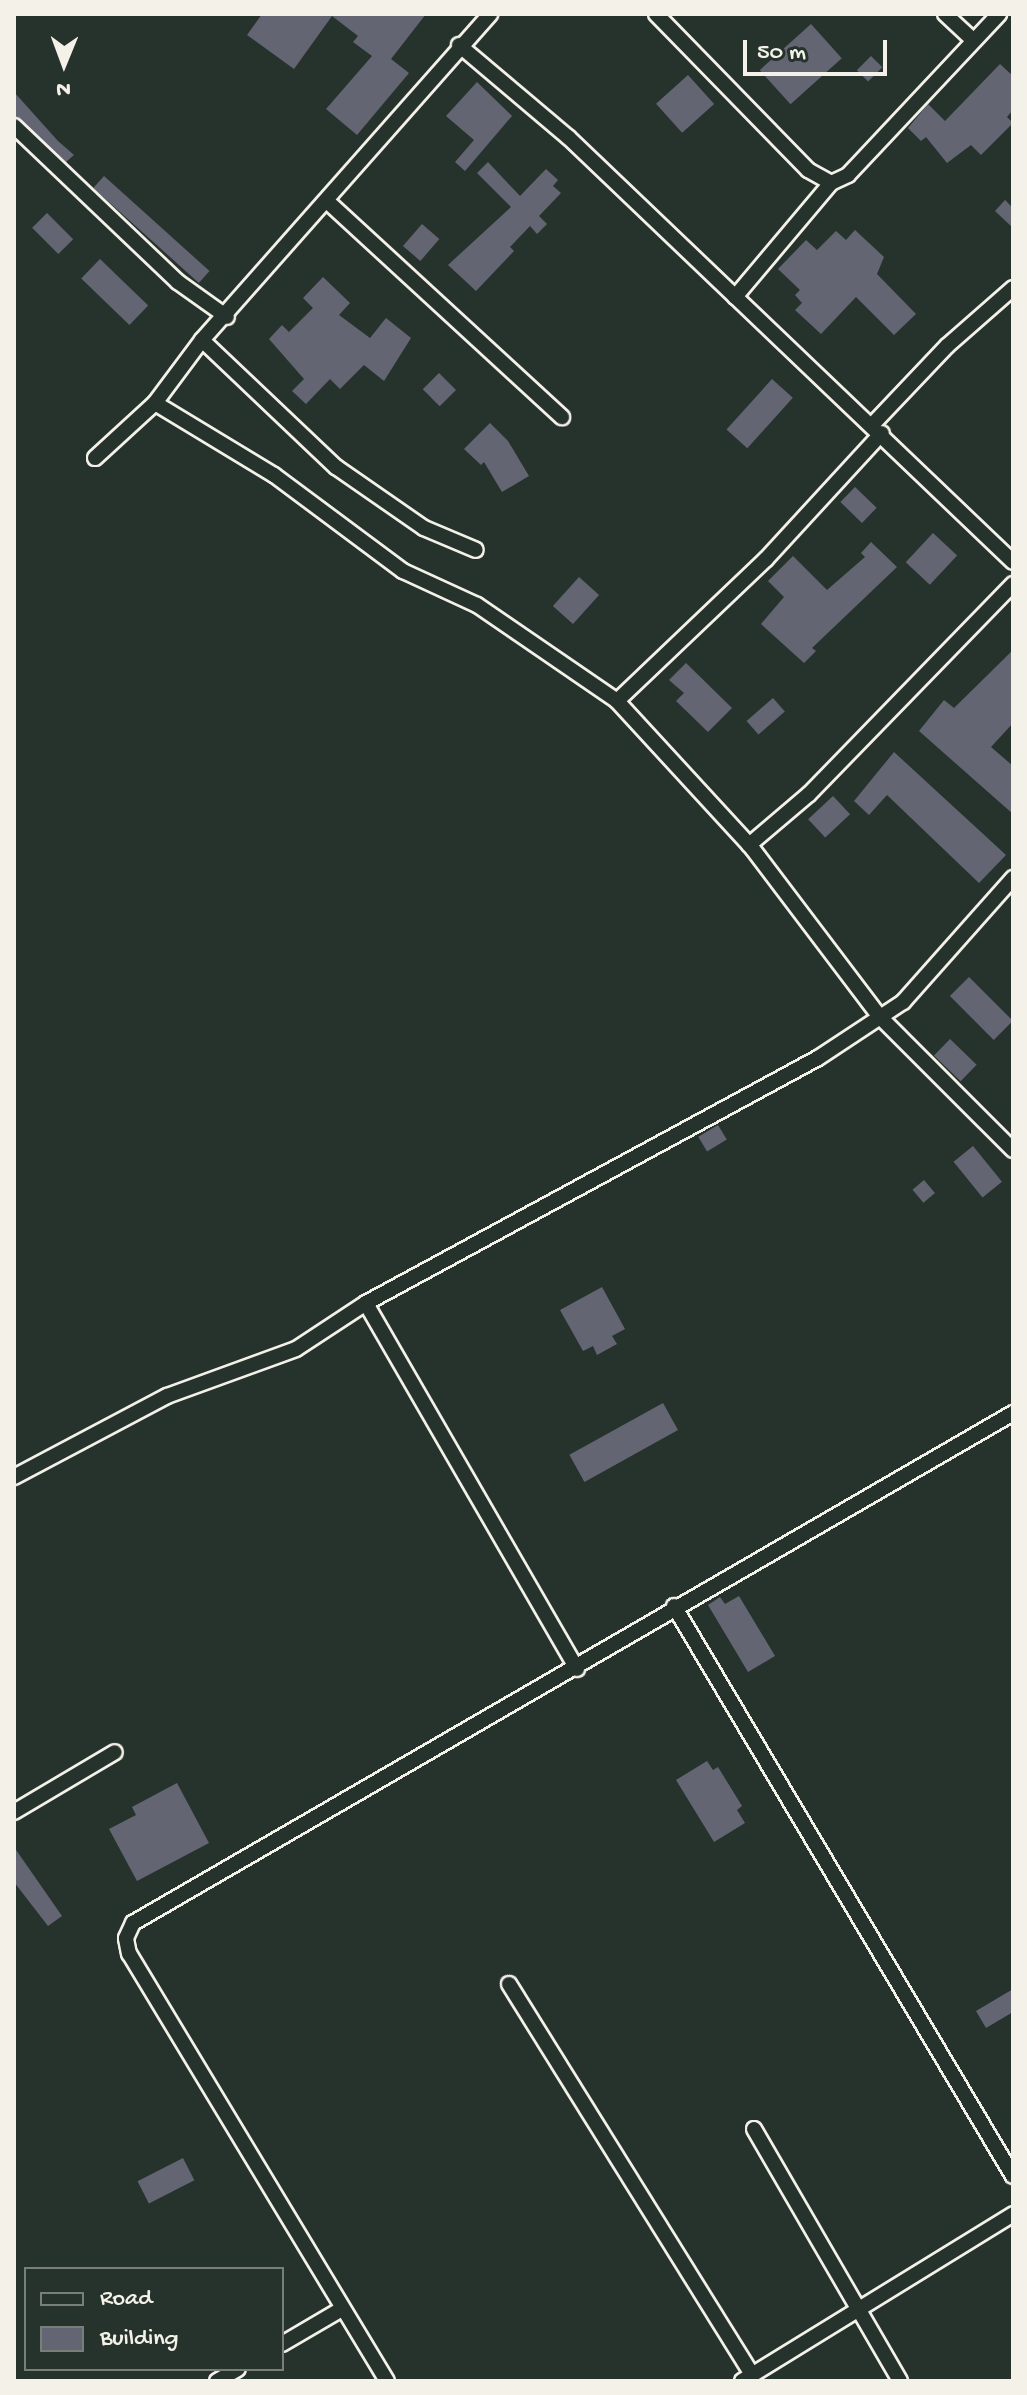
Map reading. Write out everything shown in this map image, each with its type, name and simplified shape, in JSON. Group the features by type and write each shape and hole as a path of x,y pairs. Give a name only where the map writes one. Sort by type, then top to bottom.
{"street":[{"path":"95,458 155,403 202,340 227,317 459,45 490,14"},
{"path":"656,14 808,170 831,183"},
{"path":"945,14 973,40"},
{"path":"735,297 831,183 848,175 999,14"},
{"path":"459,45 568,137 1013,562"},
{"path":"14,126 178,282 227,317"},
{"path":"328,202 562,417"},
{"path":"617,701 766,559 947,346 1013,288"},
{"path":"202,340 336,467 424,528 476,550"},
{"path":"155,403 274,475 403,571 477,605 617,701 749,845 880,1017 1013,1150"},
{"path":"749,845 809,794 1013,584"},
{"path":"14,1477 167,1396 296,1349 366,1303 818,1058 903,1002 1013,878"},
{"path":"366,1303 577,1669"},
{"path":"387,2381 340,2310 129,1954 126,1938 133,1923 577,1669 674,1606 1013,1413"},
{"path":"674,1606 1013,2176"},
{"path":"14,1812 115,1752"},
{"path":"509,1984 747,2378 1013,2214"},
{"path":"754,2129 900,2381"},
{"path":"284,2343 340,2310"},
{"path":"217,2381 234,2371"}],"building":[{"path":"262,14 426,14 391,59 409,73 357,135 326,109 372,56 353,42 358,36 332,16 294,69 247,35"},
{"path":"811,24 842,58 791,104 760,70"},
{"path":"871,56 882,67 868,81 857,70"},
{"path":"1000,64 1013,76 1013,110 1007,117 1013,123 981,155 971,145 947,163 926,137 921,141 908,128 928,104 945,121"},
{"path":"688,75 714,104 682,133 656,104"},
{"path":"477,82 512,116 465,171 455,162 474,140 446,116"},
{"path":"14,92 74,155 66,162 14,116"},
{"path":"488,162 520,196 546,169 558,180 553,186 561,193 539,216 547,224 537,234 530,226 510,247 514,251 476,291 448,265 511,207 477,173"},
{"path":"104,176 210,271 199,283 93,188"},
{"path":"1005,200 1013,208 1013,228 995,211"},
{"path":"47,213 73,239 58,254 32,228"},
{"path":"422,224 439,239 420,261 403,246"},
{"path":"855,230 884,257 877,274 916,314 894,335 856,297 821,334 795,310 802,303 795,295 800,290 778,269 806,240 817,250 836,231 846,240"},
{"path":"100,259 148,306 129,325 81,278"},
{"path":"323,277 350,303 339,315 370,338 386,318 411,338 384,381 364,365 340,389 330,379 306,404 292,391 304,379 269,339 282,325 289,332 313,308 303,298"},
{"path":"439,373 456,390 440,406 423,389"},
{"path":"772,379 793,398 747,448 726,430"},
{"path":"490,423 508,441 529,476 502,492 484,462 481,465 464,449"},
{"path":"855,487 877,508 862,523 840,502"},
{"path":"933,533 957,556 930,585 906,562"},
{"path":"871,542 897,567 812,648 816,651 804,663 761,624 784,597 768,581 793,556 827,590 865,557 861,553"},
{"path":"579,577 599,595 573,624 553,606"},
{"path":"1013,650 1013,723 991,747 1013,766 1013,814 919,731 944,700 954,708"},
{"path":"686,663 732,708 708,732 676,701 684,693 669,680"},
{"path":"773,698 785,712 758,735 747,721"},
{"path":"894,752 1006,855 979,883 887,795 869,815 854,801"},
{"path":"833,796 850,814 825,837 808,819"},
{"path":"969,977 1013,1021 994,1040 950,996"},
{"path":"950,1039 977,1065 961,1081 934,1056"},
{"path":"718,1125 727,1140 707,1151 698,1137"},
{"path":"973,1146 1002,1182 983,1197 954,1162"},
{"path":"924,1180 935,1193 923,1203 913,1190"},
{"path":"602,1287 625,1329 612,1336 617,1344 597,1355 593,1346 583,1351 560,1310"},
{"path":"663,1403 678,1430 584,1482 569,1455"},
{"path":"739,1596 775,1656 748,1672 708,1605 720,1597 725,1604"},
{"path":"707,1761 713,1770 718,1767 742,1806 737,1810 745,1823 714,1842 676,1780"},
{"path":"177,1783 209,1843 137,1881 109,1829 136,1815 132,1807"},
{"path":"14,1847 62,1916 48,1926 14,1882"},
{"path":"1013,1989 1013,2012 986,2028 976,2011"},
{"path":"183,2158 194,2180 149,2203 138,2181"}]}
